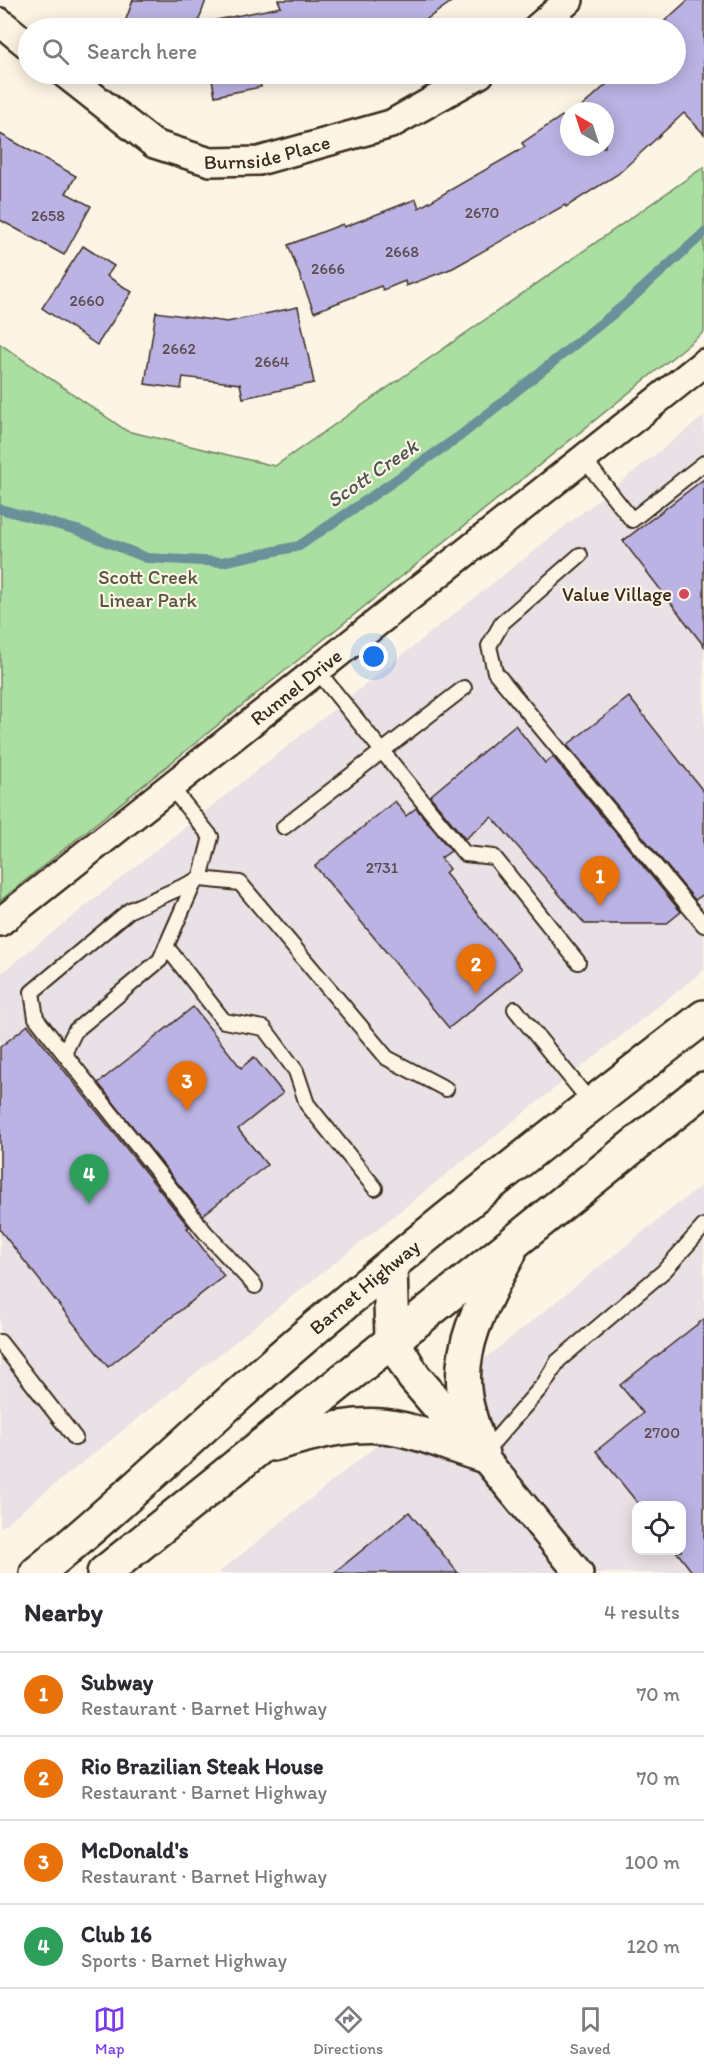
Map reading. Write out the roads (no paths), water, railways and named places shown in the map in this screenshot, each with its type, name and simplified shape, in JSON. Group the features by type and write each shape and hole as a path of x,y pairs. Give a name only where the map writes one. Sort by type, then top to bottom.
{"main road":[{"name":"Barnet Highway","path":"37,1573 143,1484 285,1353 592,1104 704,1017"},
{"path":"104,1573 704,1089"},
{"path":"482,1455 465,1396 465,1358 470,1337 486,1299 516,1240"},
{"path":"390,1266 392,1340 414,1377 482,1455"},
{"path":"259,1448 329,1429 378,1426 401,1429 482,1455"}],"street":[{"path":"548,18 569,0"},
{"path":"0,22 18,37"},
{"name":"Burnside Place","path":"78,84 154,144 210,162 259,161 391,124 462,84"},
{"name":"Runnel Drive","path":"0,922 704,363"},
{"path":"482,1455 579,1573"}],"lane":[{"path":"584,458 632,520 704,463"},
{"path":"580,555 502,623 489,646 495,672 704,925"},
{"path":"316,669 465,854 494,857 578,962"},
{"path":"285,827 464,688"},
{"path":"64,1053 75,1031 160,960 197,880 211,837 170,786"},
{"path":"255,1286 205,1232 36,1018 32,992 130,910 197,880 240,883 387,1058 446,1089"},
{"path":"166,946 224,1021 264,1028 296,1071 307,1104 375,1188"},
{"path":"515,1009 592,1104"},
{"path":"482,1455 544,1384 558,1362 664,1271 704,1226"},
{"path":"2,1350 75,1438"}],"waterway":[{"name":"Scott Creek","path":"0,509 77,530 147,558 222,562 299,546 460,436 623,306 704,233"}],"place":[{"name":"Value Village","path":"684,594"},
{"name":"Subway","path":"600,906"},
{"name":"Rio Brazilian Steak House","path":"476,994"},
{"name":"McDonald's","path":"187,1111"},
{"name":"Club 16","path":"89,1204"}],"park label":[{"name":"Scott Creek Linear Park","path":"148,588"}]}
